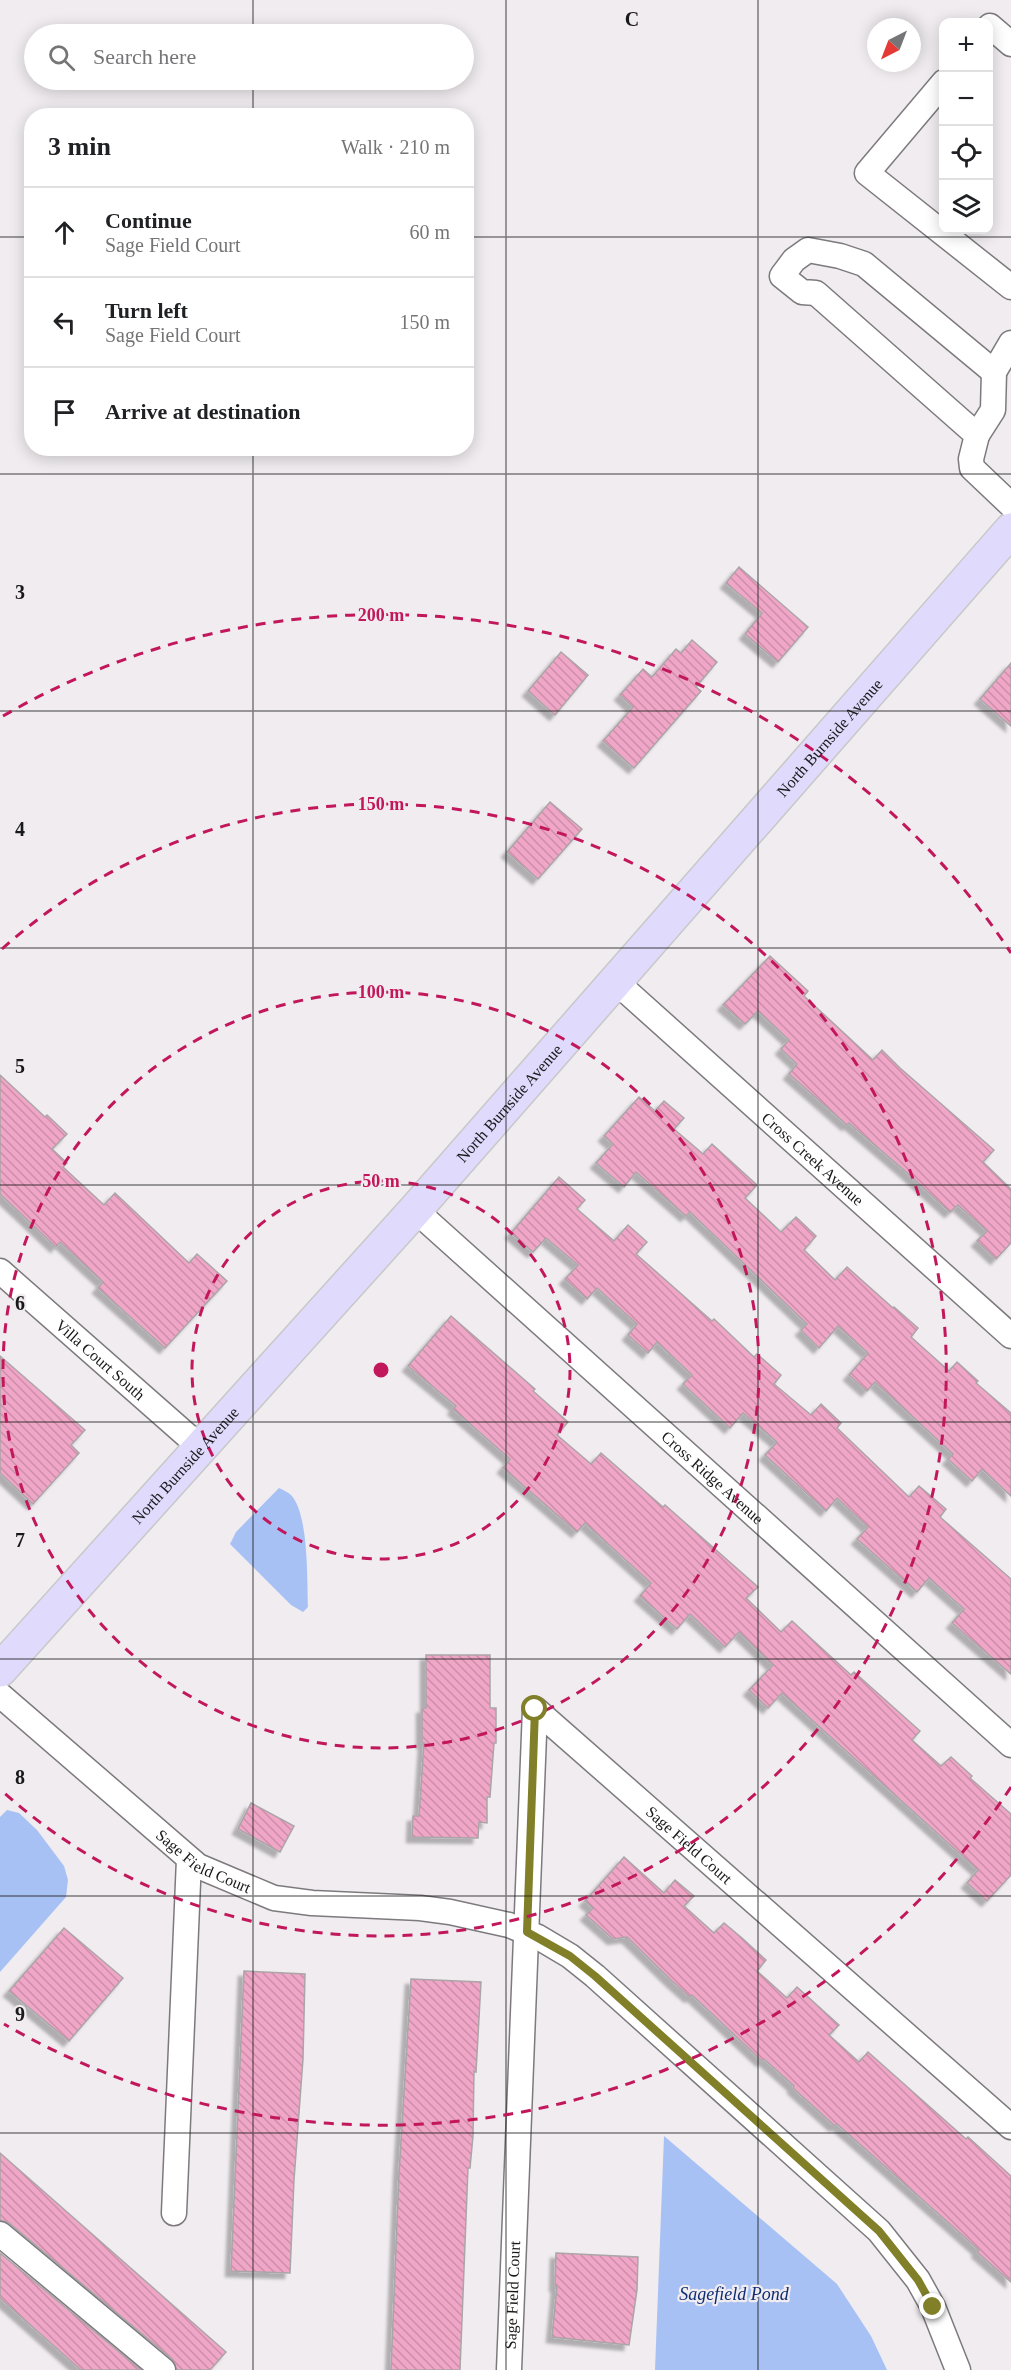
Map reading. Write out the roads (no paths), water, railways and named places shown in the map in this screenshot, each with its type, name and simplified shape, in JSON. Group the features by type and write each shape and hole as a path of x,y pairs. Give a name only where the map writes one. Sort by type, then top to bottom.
{"main road":[{"name":"North Burnside Avenue","path":"0,1670 415,1210 1011,530"}],"street":[{"path":"993,29 1011,44"},
{"path":"939,88 867,173 1011,287"},
{"path":"977,435 816,293 802,292 782,276 794,260 808,250 840,256 864,264 994,372"},
{"path":"1011,343 994,372 993,410 977,435 971,459 972,468 1011,505"},
{"name":"Cross Creek Avenue","path":"615,981 1011,1336"},
{"name":"Cross Ridge Avenue","path":"415,1210 1011,1744"},
{"name":"Villa Court South","path":"0,1271 200,1447"},
{"name":"Sage Field Court","path":"0,1695 198,1866 274,1898 312,1903 389,1906 450,1912 509,1925 527,1932 570,1956 879,2231 918,2280 933,2307 958,2370"},
{"name":"Sage Field Court","path":"509,2370 535,1709 1011,2127"},
{"path":"174,2213 189,1858"},
{"path":"0,2234 163,2370"}],"water":[{"path":"279,1488 291,1495 297,1504 304,1532 308,1607 303,1612 291,1605 230,1544 236,1532"},
{"path":"7,1810 19,1813 37,1830 64,1866 68,1880 66,1897 0,1972 0,1817"},
{"name":"Sagefield Pond","path":"664,2136 837,2284 871,2336 887,2370 655,2370"}]}
